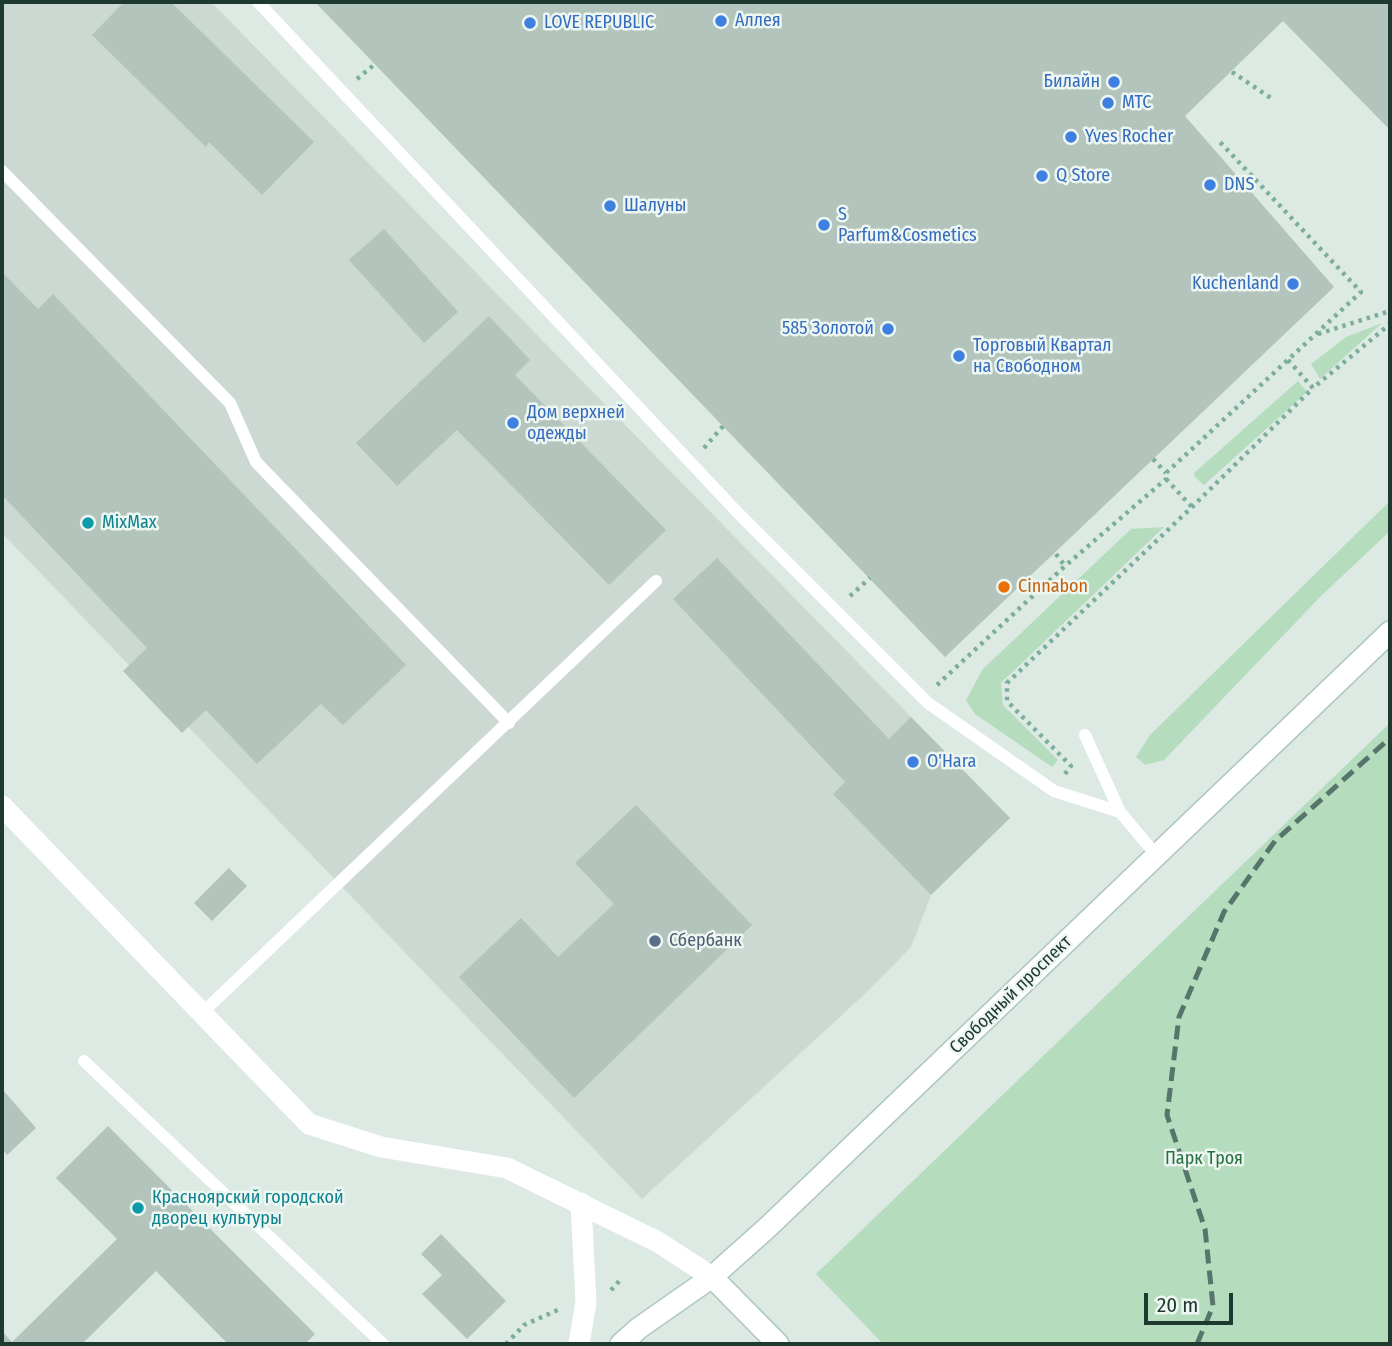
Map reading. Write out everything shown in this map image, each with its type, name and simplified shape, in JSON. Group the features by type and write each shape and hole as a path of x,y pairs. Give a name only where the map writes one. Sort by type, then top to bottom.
{"main road":[{"name":"Свободный проспект","path":"621,1344 639,1328 712,1277 768,1227 1390,632"},
{"path":"2,806 309,1124 381,1147 507,1168 657,1242 712,1277 778,1344"},
{"path":"579,1344 586,1302 581,1203"}],"lane":[{"path":"258,2 691,463 929,704 1054,791 1120,812"},
{"path":"2,171 230,403 257,462 509,723"},
{"path":"201,1014 656,581"},
{"path":"1085,735 1120,812 1157,856"},
{"path":"83,1061 383,1344"}],"path":[{"path":"1232,72 1271,98"},
{"path":"923,697 1166,476 1361,292 1219,141"},
{"path":"1314,336 1390,311"},
{"path":"1054,791 1071,766 1007,701 1007,683 1313,388 1390,324"},
{"path":"1288,360 1313,388"},
{"path":"691,463 724,425"},
{"path":"1153,458 1192,507"},
{"path":"1056,554 1065,566"},
{"path":"506,1344 524,1325 572,1304"}],"shaded area":[{"path":"2,2 211,2 1010,818 931,895 911,947 868,991 642,1199 2,533"}],"green space":[{"path":"1382,323 1320,379 1311,364 1346,337"},
{"path":"1298,381 1307,392 1204,485 1195,477 1194,473"},
{"path":"1390,501 1390,531 1320,597 1164,760 1145,765 1136,757 1150,735"},
{"path":"1164,527 1001,683 1003,705 1058,760 1052,767 975,714 966,700 983,669 1131,529"},
{"name":"Парк Троя","path":"1390,723 1390,1344 883,1344 816,1274"}],"building":[{"path":"124,2 171,2 314,142 262,195 209,142 206,147 92,35"},
{"name":"Торговый Квартал на Свободном","path":"315,2 1390,2 1390,130 1283,21 1185,116 1334,287 945,657"},
{"path":"384,229 458,312 424,343 349,260"},
{"name":"MixMax","path":"2,272 38,309 53,294 406,665 343,725 321,704 257,764 206,710 182,733 123,671 147,648 2,495"},
{"path":"489,316 530,360 515,375 666,530 609,585 457,430 397,486 356,443"},
{"path":"717,558 889,739 911,717 1010,818 931,895 833,794 845,782 673,599"},
{"name":"Сбербанк","path":"636,805 752,925 574,1098 459,977 521,918 558,957 614,904 575,863"},
{"path":"229,868 247,886 212,921 194,903"},
{"path":"2,1089 36,1128 7,1155 2,1149"},
{"name":"Красноярский городской дворец культуры","path":"108,1126 315,1334 305,1344 228,1344 156,1271 82,1344 2,1344 2,1331 12,1342 117,1239 56,1178"},
{"path":"441,1234 506,1301 467,1339 422,1294 442,1275 421,1254"}],"railway":[{"path":"1197,1344 1213,1306 1205,1229 1167,1115 1179,1017 1224,912 1275,841 1390,738"}],"place":[{"name":"Аллея","path":"721,21"},
{"name":"LOVE REPUBLIC","path":"530,23"},
{"name":"Билайн","path":"1114,82"},
{"name":"МТС","path":"1108,103"},
{"name":"Yves Rocher","path":"1071,137"},
{"name":"Q Store","path":"1042,176"},
{"name":"DNS","path":"1210,185"},
{"name":"Шалуны","path":"610,206"},
{"name":"S Parfum&Cosmetics","path":"824,225"},
{"name":"Kuchenland","path":"1293,284"},
{"name":"585 Золотой","path":"888,329"},
{"name":"Торговый Квартал на Свободном","path":"959,356"},
{"name":"Дом верхней одежды","path":"513,423"},
{"name":"MixMax","path":"88,523"},
{"name":"Cinnabon","path":"1004,587"},
{"name":"O'Hara","path":"913,762"},
{"name":"Сбербанк","path":"655,941"},
{"name":"Красноярский городской дворец культуры","path":"138,1208"}]}
